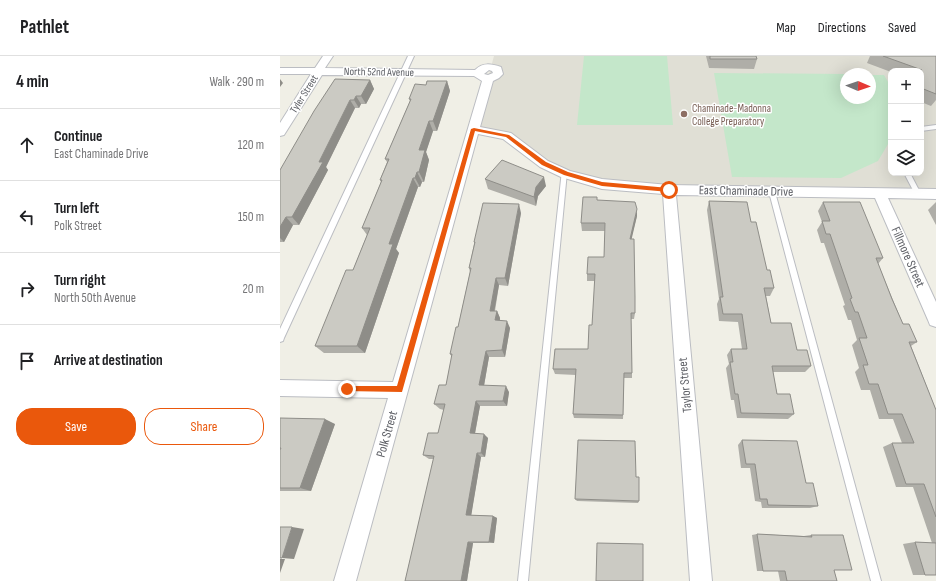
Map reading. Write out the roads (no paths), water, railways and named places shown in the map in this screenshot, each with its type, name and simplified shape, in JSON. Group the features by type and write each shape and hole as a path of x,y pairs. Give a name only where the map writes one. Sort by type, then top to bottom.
{"street":[{"name":"Tyler Street","path":"280,132 328,56"},
{"name":"Polk Street","path":"346,581 474,129 483,76 496,76 498,72 497,69 490,67 494,56"},
{"name":"North 52nd Avenue","path":"280,71 483,76"},
{"name":"East Chaminade Drive","path":"474,129 507,136 544,164 602,184 669,190 936,194"},
{"name":"Taylor Street","path":"669,190 701,581"},
{"name":"Fillmore Street","path":"880,194 936,320"},
{"path":"280,388 400,390"}],"lane":[{"path":"280,338 411,56"},
{"path":"924,129 936,127"},
{"path":"523,581 564,172"},
{"path":"909,176 918,194"},
{"path":"772,192 876,581"}],"place":[{"name":"Chaminade-Madonna College Preparatory","path":"684,114"}]}
